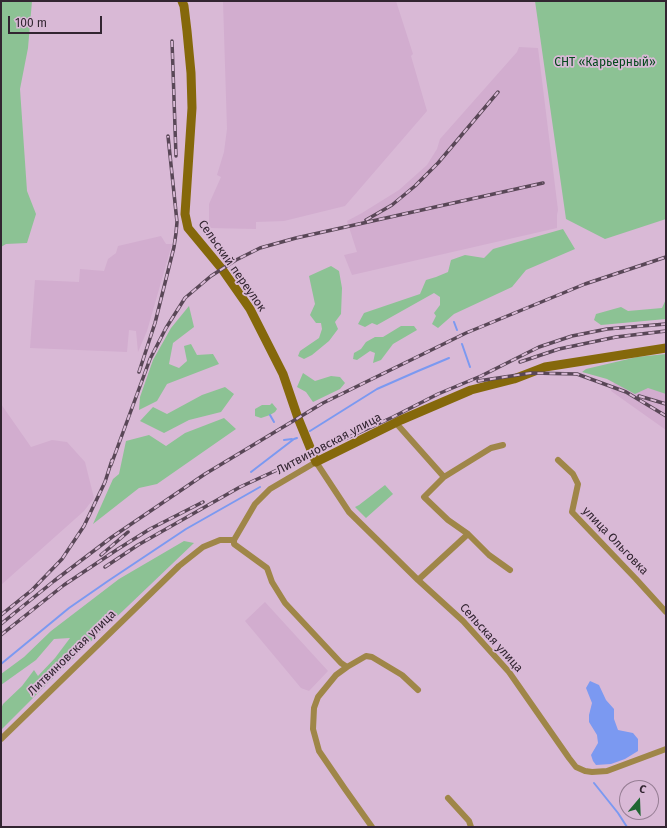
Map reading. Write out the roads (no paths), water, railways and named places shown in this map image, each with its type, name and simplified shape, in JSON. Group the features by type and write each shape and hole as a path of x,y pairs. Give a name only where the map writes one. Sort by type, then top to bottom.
{"street":[{"name":"Сельский переулок","path":"182,1 187,31 191,73 192,108 185,214 188,228 222,269 250,309 283,374 298,418 316,462"},
{"name":"Литвиновская улица","path":"1,739 179,566 203,547 220,540 234,540 255,504 270,489 316,462 396,423 471,390 514,379 545,367 666,348"},
{"path":"396,423 444,477"},
{"path":"503,445 491,448 444,477 424,497 448,520 468,534 489,555 510,570"},
{"name":"улица Ольговка","path":"558,460 573,474 578,484 572,512 621,562 666,612"},
{"name":"Сельская улица","path":"316,462 349,512 418,580 463,621 509,672 576,767 592,772 607,771 666,749"},
{"path":"418,580 468,534"},
{"path":"234,540 234,544 267,568 272,582 285,604 341,663 347,667"},
{"path":"372,827 319,751 313,729 314,708 318,697 336,675 366,656 372,657 402,675 418,690"},
{"path":"448,798 469,821 471,827"}],"water":[{"path":"590,681 599,685 606,700 614,709 614,719 618,730 633,733 638,739 638,751 625,759 611,764 596,765 591,755 598,743 597,735 589,722 592,703 586,688"}],"waterway":[{"path":"454,322 457,330"},
{"path":"462,344 470,367"},
{"path":"310,431 377,389 449,358"},
{"path":"270,415 274,422"},
{"path":"251,472 297,438"},
{"path":"284,440 292,439"},
{"path":"1,664 69,608 108,581 186,529 260,487"},
{"path":"594,783 618,813 627,827"}],"railway":[{"path":"172,41 176,156"},
{"path":"366,220 392,205 415,186 438,163 498,92"},
{"path":"139,372 155,323 174,247 176,233 177,222 168,136"},
{"path":"111,465 150,359 166,328 185,298 211,276 236,260 260,248 296,238 543,183"},
{"path":"1,624 112,537 205,474 323,403 466,333 585,284 666,257"},
{"path":"105,567 138,545 240,487 393,417 438,394 481,376 539,347 572,336 607,329 666,324"},
{"path":"520,362 559,349 616,337 666,331"},
{"path":"478,381 531,373 577,374 626,392 666,416"},
{"path":"639,396 666,404"},
{"path":"1,615 32,590 62,559 84,526 105,482 112,460"},
{"path":"1,635 64,585 118,549 150,529 203,502"},
{"path":"101,555 128,532"}],"park label":[{"name":"СНТ «Карьерный»","path":"605,63"}]}
